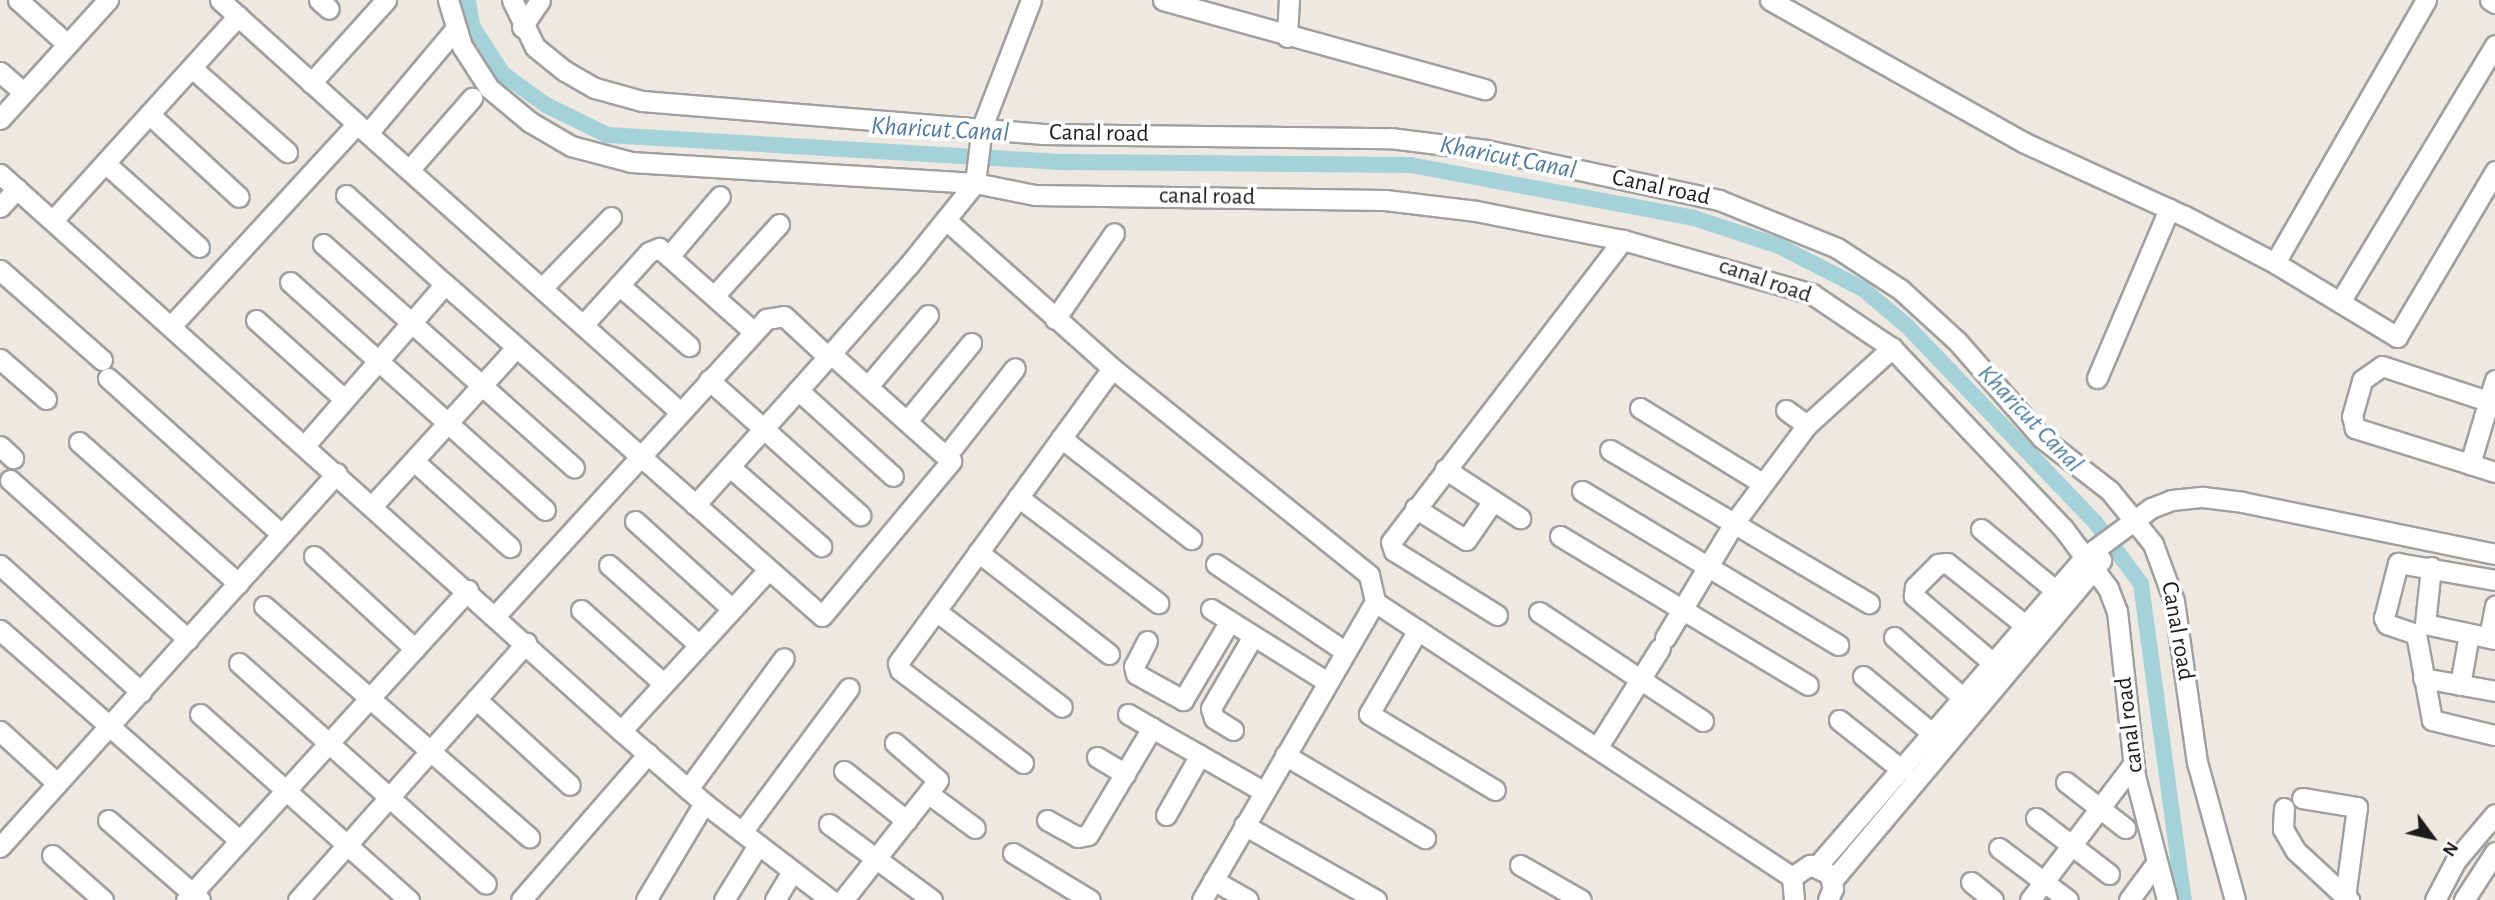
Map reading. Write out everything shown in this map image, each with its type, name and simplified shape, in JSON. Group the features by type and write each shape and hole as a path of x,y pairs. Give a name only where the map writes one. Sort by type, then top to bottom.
{"street":[{"path":"18,0 67,44"},
{"path":"0,119 108,0"},
{"path":"220,0 680,412"},
{"path":"311,83 386,0"},
{"name":"canal road","path":"448,0 456,28 489,88 530,122 571,146 631,162 981,184 1035,195 1385,200 1476,211 1623,240 1812,295 1892,348 2090,561 2117,611 2134,763 2167,900"},
{"name":"Canal road","path":"512,0 522,27 536,47 565,71 595,89 642,101 982,134 1390,138 1486,150 1719,200 1837,248 1900,289 1957,341 2042,438 2110,491 2138,526 2169,580 2197,762 2235,900"},
{"path":"522,27 540,0"},
{"path":"695,505 764,430 946,220 981,184 982,134 1031,0"},
{"path":"1163,0 1287,37 1485,89"},
{"path":"1287,37 1289,0"},
{"path":"1770,0 2023,142 2169,209 2275,263 2397,337"},
{"path":"2275,263 2426,0"},
{"path":"2490,0 2495,3"},
{"path":"54,219 238,16"},
{"path":"172,325 363,129 456,28"},
{"path":"2340,302 2495,45"},
{"path":"192,68 287,152"},
{"path":"0,72 23,92"},
{"path":"409,170 472,98"},
{"path":"149,114 239,197"},
{"path":"105,163 199,247"},
{"path":"2495,171 2382,366 2362,380 2352,416 2356,428 2495,472"},
{"path":"0,174 306,444 621,731 704,803 831,900"},
{"path":"0,207 17,189"},
{"path":"346,195 638,458 822,616 947,470 951,461 868,386 784,316 766,319 709,380 638,458 496,615"},
{"path":"670,255 720,197"},
{"path":"2097,378 2169,209"},
{"path":"542,288 611,216"},
{"path":"946,220 1112,368 1369,575 1375,602 1597,748 1789,892 1803,867 1817,866 2055,590 2172,500 2203,497 2495,554"},
{"path":"714,296 779,224"},
{"path":"1055,319 1114,233"},
{"path":"1497,615 1394,551 1393,536 1623,240"},
{"path":"323,244 574,468"},
{"path":"583,326 654,248 670,255 754,332"},
{"path":"0,270 281,534"},
{"path":"290,282 545,510"},
{"path":"306,444 445,284"},
{"path":"619,285 689,346"},
{"path":"868,386 928,315"},
{"path":"256,320 344,399"},
{"path":"907,421 971,343"},
{"path":"373,505 516,348"},
{"path":"1597,748 1734,523 1762,483 1807,425 1892,348"},
{"path":"0,359 46,399"},
{"path":"2382,366 2488,401"},
{"path":"947,455 1015,368"},
{"path":"1023,763 898,667 1112,368"},
{"path":"709,380 860,515"},
{"path":"2470,464 2495,380"},
{"path":"798,390 893,475"},
{"path":"1640,408 1762,483"},
{"path":"1786,410 1807,425"},
{"path":"1061,438 1191,539"},
{"path":"79,442 238,583"},
{"path":"1610,450 1869,603"},
{"path":"414,461 510,547"},
{"path":"730,467 821,546"},
{"path":"1445,469 1520,519"},
{"path":"1,843 110,727 337,473"},
{"path":"10,480 188,639"},
{"path":"1582,491 1838,645"},
{"path":"1018,497 1158,603"},
{"path":"1415,508 1466,541 1493,501"},
{"path":"2138,526 2170,513 2229,513 2495,567"},
{"path":"635,521 732,609"},
{"path":"1981,529 2055,590"},
{"path":"1560,536 1808,685"},
{"path":"978,552 1109,654"},
{"path":"314,556 415,649"},
{"path":"1817,866 1830,895 2050,624 2090,561"},
{"path":"1993,663 1914,596 1915,587 1938,564 1947,563 2025,625"},
{"path":"2494,735 2432,720 2416,635 2387,624 2384,618 2398,563 2495,580"},
{"path":"1216,564 1343,650"},
{"path":"0,565 141,692"},
{"path":"609,565 699,645"},
{"path":"2431,567 2425,624 2492,638 2495,606"},
{"path":"621,731 767,571"},
{"path":"108,820 193,898 239,840 468,590"},
{"path":"1202,900 1343,650 1375,602"},
{"path":"264,606 431,748 529,837"},
{"path":"1211,609 1326,681"},
{"path":"581,610 664,684"},
{"path":"936,611 1062,707"},
{"path":"1539,612 1703,721"},
{"path":"1147,641 1134,666 1136,674 1183,700 1230,621"},
{"path":"0,630 239,840"},
{"path":"1418,630 1368,714 1495,790"},
{"path":"2460,685 2469,634"},
{"path":"1233,730 1214,718 1211,708 1254,636"},
{"path":"1894,638 1963,698"},
{"path":"302,899 346,843 526,643"},
{"path":"688,789 784,658"},
{"path":"239,663 330,741 486,884"},
{"path":"1863,676 1933,734"},
{"path":"2423,678 2495,691"},
{"path":"724,900 750,839 849,688"},
{"path":"476,699 570,785"},
{"path":"200,714 409,900"},
{"path":"1128,714 1263,790"},
{"path":"1839,720 1902,770"},
{"path":"1047,820 1077,837 1088,835 1152,728"},
{"path":"0,731 57,783"},
{"path":"843,900 929,794 937,780 895,743"},
{"path":"521,900 648,754"},
{"path":"1166,814 1200,755"},
{"path":"1285,755 1425,838"},
{"path":"1097,757 1125,774"},
{"path":"2030,900 2134,763"},
{"path":"844,771 907,821"},
{"path":"2066,782 2125,828"},
{"path":"929,794 975,828"},
{"path":"2302,798 2357,807 2347,899"},
{"path":"646,900 704,803"},
{"path":"2284,808 2287,838 2309,866 2347,899"},
{"path":"2435,900 2456,860 2495,814"},
{"path":"2036,818 2109,874"},
{"path":"829,824 932,900"},
{"path":"1244,825 1377,900"},
{"path":"1999,848 2067,900"},
{"path":"2464,900 2495,852"},
{"path":"1013,853 1090,900"},
{"path":"52,855 103,900"},
{"path":"2129,900 2157,862"},
{"path":"1520,865 1581,900"},
{"path":"775,900 792,872"},
{"path":"1213,880 1248,900"},
{"path":"1971,882 1993,900"}],"waterway":[{"name":"Kharicut Canal","path":"468,0 472,26 503,74 546,105 607,135 1068,162 1411,165 1694,218 1779,246 1863,289 1907,326 2095,522 2141,584 2184,900"}]}
